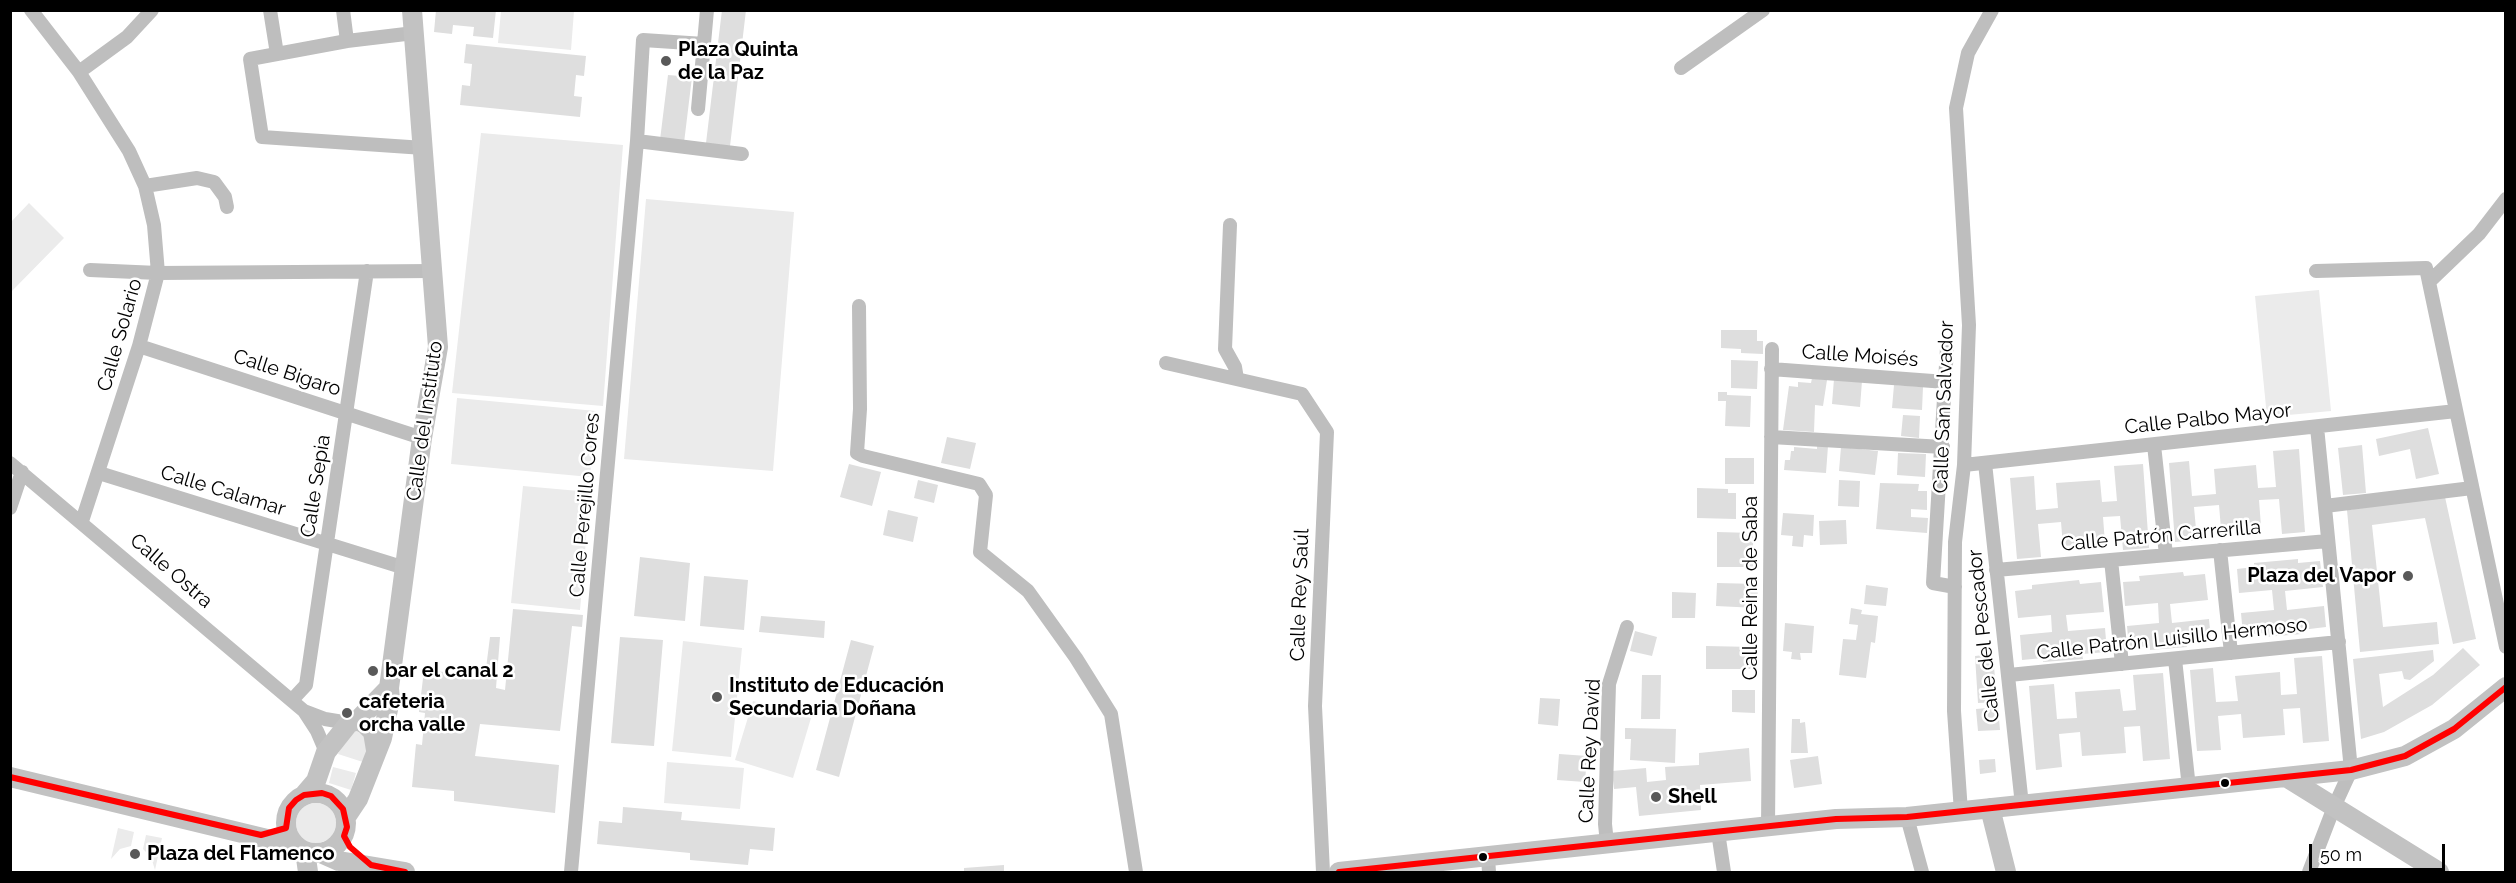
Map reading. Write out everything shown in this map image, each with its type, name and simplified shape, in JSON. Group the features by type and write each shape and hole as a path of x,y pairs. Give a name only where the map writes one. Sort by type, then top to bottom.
{"street":[{"name":"Calle Solario","path":"31,10 79,72 129,151 146,186 154,225 158,273 139,346 82,521"},
{"path":"79,72 127,37 152,10"},
{"path":"270,10 277,54"},
{"path":"343,10 347,41"},
{"name":"Calle del Instituto","path":"324,844 358,799 382,738 390,700 389,688 422,438 438,347 412,10"},
{"path":"698,109 707,10"},
{"path":"1681,68 1763,10"},
{"name":"Calle San Salvador","path":"1961,812 1954,711 1955,542 1965,465 1969,325 1956,108 1968,53 1992,10"},
{"path":"414,33 347,41 250,59 262,137 424,148"},
{"path":"704,44 643,40 637,141 742,154"},
{"name":"Calle Perejillo Cores","path":"571,873 637,141"},
{"path":"146,186 197,178 214,182 225,197 227,207"},
{"path":"2429,282 2479,234 2505,199"},
{"path":"1230,225 1225,349 1235,367 1237,379"},
{"path":"2316,271 2426,268 2505,647"},
{"path":"90,270 158,273 433,271"},
{"name":"Calle Sepia","path":"292,700 306,685 367,271"},
{"path":"860,306 860,409 857,453 979,484 986,495 980,552 1028,591 1077,658 1111,714 1136,873"},
{"name":"Calle Bigaro","path":"139,346 422,438"},
{"path":"1947,348 1943,447 1933,583 1955,587"},
{"name":"Calle Reina de Saba","path":"1768,827 1772,349"},
{"name":"Calle Rey Saúl","path":"1166,363 1302,394 1327,432 1315,706 1323,873"},
{"name":"Calle Moisés","path":"1772,369 1946,382"},
{"name":"Calle Palbo Mayor","path":"1965,465 2456,411"},
{"path":"2308,873 2334,807 2352,770 2317,427"},
{"path":"1771,437 1943,447"},
{"path":"2154,445 2166,555"},
{"name":"Calle Ostra","path":"10,463 82,521 292,700 304,711 317,730 326,752"},
{"name":"Calle del Pescador","path":"1985,463 2022,805"},
{"path":"10,508 22,472"},
{"name":"Calle Calamar","path":"99,472 405,568"},
{"path":"2325,506 2472,488"},
{"name":"Calle Patrón Carrerilla","path":"1996,570 2328,541"},
{"path":"2220,550 2231,653"},
{"path":"2111,560 2122,664"},
{"name":"Calle Rey David","path":"1607,843 1605,824 1609,684 1627,627"},
{"name":"Calle Patrón Luisillo Hermoso","path":"2009,675 2338,642"},
{"path":"2175,658 2190,788"},
{"path":"1339,873 1489,865 1607,843 1836,819 1907,817 1961,812 2352,770 2405,756 2454,729 2505,687"},
{"path":"286,828 290,808 316,781 326,752 353,722 389,688"},
{"name":"Calle Ostra","path":"304,711 325,719 353,722"},
{"path":"353,722 373,732 376,750"},
{"path":"10,777 261,836 282,844 324,844 350,847 370,865 405,873"},
{"path":"2286,777 2439,873"},
{"path":"304,795 313,792 331,796 343,808 308,872"},
{"path":"1990,808 2006,873"},
{"path":"1907,817 1922,873"},
{"path":"261,836 286,828 324,844"},
{"path":"1718,832 1724,873"}],"shaded area":[{"path":"501,11 574,11 571,50 498,43"},
{"path":"481,133 623,145 603,406 452,393"},
{"path":"646,199 794,212 773,471 624,459"},
{"path":"29,203 64,238 11,292 11,222"},
{"path":"2319,290 2331,411 2267,417 2255,296"},
{"path":"457,398 596,411 590,477 451,464"},
{"path":"523,486 590,492 580,610 511,603"},
{"path":"683,641 742,648 731,757 672,751"},
{"path":"753,701 811,718 793,778 735,760"},
{"path":"360,730 369,737 366,763 338,754 348,733"},
{"path":"667,762 744,768 740,809 664,803"},
{"path":"333,767 356,773 351,790 329,783"},
{"path":"316,803 324,804 330,809 335,815 335,831 330,837 324,842 316,843 308,842 302,837 297,831 296,823 297,815 302,809 308,804"},
{"path":"118,828 134,832 131,846 120,849 111,859"},
{"path":"146,835 162,838 155,870 151,857 143,849"}],"building":[{"path":"436,10 496,10 493,38 473,36 474,27 453,25 452,34 434,32"},
{"path":"722,10 746,10 730,146 706,143"},
{"path":"466,44 586,56 584,76 576,75 574,96 582,97 580,117 460,105 462,85 470,86 472,64 464,63"},
{"path":"668,75 692,77 684,143 660,140"},
{"path":"1721,330 1757,330 1757,341 1763,341 1763,354 1741,353 1741,349 1721,348"},
{"path":"1731,360 1758,361 1757,389 1731,388"},
{"path":"1812,378 1827,380 1823,406 1815,405 1814,432 1783,430 1789,386 1798,387 1798,382 1811,383"},
{"path":"1834,379 1862,381 1860,407 1832,404"},
{"path":"1894,385 1923,387 1922,410 1892,408"},
{"path":"1718,392 1727,392 1727,395 1751,396 1750,427 1725,426 1726,401 1718,401"},
{"path":"1903,415 1920,416 1919,438 1901,436"},
{"path":"2428,428 2439,474 2416,479 2410,449 2379,456 2376,439"},
{"path":"947,437 976,443 970,469 941,463"},
{"path":"1817,445 1828,446 1826,473 1784,470 1785,460 1790,460 1794,447 1817,449"},
{"path":"2362,445 2366,493 2343,495 2338,448"},
{"path":"1841,447 1878,451 1875,475 1839,471"},
{"path":"2299,449 2305,532 2282,534 2279,499 2259,500 2261,526 2221,529 2219,505 2194,507 2197,540 2175,542 2169,463 2189,461 2192,496 2216,494 2214,469 2256,465 2258,488 2276,487 2273,451"},
{"path":"1898,453 1926,454 1925,477 1897,475"},
{"path":"1725,458 1754,458 1754,484 1725,484"},
{"path":"849,464 881,472 872,506 840,497"},
{"path":"2143,464 2149,548 2123,550 2120,516 2103,517 2105,543 2063,546 2061,522 2038,524 2041,557 2017,559 2010,478 2034,476 2036,510 2058,508 2056,483 2100,480 2102,502 2117,501 2114,466"},
{"path":"918,480 938,485 934,503 914,498"},
{"path":"1839,480 1860,481 1859,507 1838,506"},
{"path":"1880,483 1919,484 1918,491 1927,491 1927,510 1911,509 1911,517 1928,518 1927,533 1876,529"},
{"path":"1697,488 1728,489 1728,493 1736,493 1736,519 1697,518"},
{"path":"2445,497 2476,639 2453,644 2425,518 2372,525 2383,627 2437,622 2439,644 2360,652 2347,510"},
{"path":"888,510 918,517 913,542 883,535"},
{"path":"1783,513 1814,515 1813,536 1804,535 1803,547 1792,546 1793,536 1781,535"},
{"path":"1846,520 1847,544 1820,545 1819,521"},
{"path":"1717,532 1753,533 1753,567 1717,567"},
{"path":"640,557 690,563 685,621 634,616"},
{"path":"2298,559 2298,563 2320,561 2323,587 2285,591 2287,610 2324,606 2326,627 2301,630 2302,634 2265,637 2264,633 2243,635 2241,613 2274,610 2272,590 2239,593 2237,569 2254,567 2254,563"},
{"path":"2183,572 2184,576 2205,574 2208,600 2170,604 2172,623 2209,619 2211,640 2186,643 2187,647 2150,650 2150,646 2129,648 2127,626 2159,623 2158,603 2125,606 2123,582 2140,581 2139,576"},
{"path":"704,576 748,580 744,630 700,626"},
{"path":"2079,580 2080,584 2101,582 2104,612 2066,615 2068,631 2105,628 2107,652 2082,654 2083,659 2043,662 2043,658 2022,660 2020,635 2052,632 2051,615 2018,618 2015,591 2032,589 2032,585"},
{"path":"1717,583 1758,584 1757,608 1716,606"},
{"path":"1866,585 1888,588 1886,606 1864,604"},
{"path":"1672,592 1696,593 1695,618 1672,618"},
{"path":"1851,608 1862,610 1861,614 1878,616 1875,643 1871,642 1866,678 1839,675 1843,639 1856,640 1858,625 1849,624"},
{"path":"513,609 583,615 582,627 572,626 560,731 480,724 475,756 559,765 555,813 454,801 454,791 412,787 416,744 422,745 425,713 419,712 424,670 485,676 490,637 500,637 496,688 505,690"},
{"path":"761,616 825,621 824,638 759,632"},
{"path":"1785,623 1814,626 1812,653 1800,653 1801,660 1791,659 1792,652 1783,651"},
{"path":"1635,631 1657,637 1652,656 1630,651"},
{"path":"620,637 663,640 654,746 611,743"},
{"path":"851,640 874,646 839,777 816,770"},
{"path":"1706,646 1754,647 1753,669 1706,669"},
{"path":"2463,648 2480,665 2432,705 2384,732 2361,739 2353,659 2433,650 2434,661 2410,680 2404,679 2402,671 2379,674 2383,707 2433,675"},
{"path":"1993,654 1997,702 1978,703 1975,656"},
{"path":"2322,656 2329,741 2303,743 2300,708 2283,709 2285,735 2243,738 2241,714 2218,716 2221,750 2197,751 2190,670 2213,668 2216,702 2238,701 2235,676 2280,672 2281,695 2297,694 2294,658"},
{"path":"2163,673 2170,759 2143,761 2140,726 2124,727 2126,753 2082,756 2080,732 2059,734 2062,767 2036,770 2029,686 2054,684 2057,719 2077,718 2075,692 2120,689 2123,711 2136,710 2133,675"},
{"path":"1642,675 1661,675 1660,719 1641,719"},
{"path":"1732,690 1755,690 1755,713 1732,712"},
{"path":"1540,698 1560,699 1558,726 1538,724"},
{"path":"1998,707 2000,730 1978,731 1976,709"},
{"path":"1792,719 1800,719 1800,723 1805,722 1808,753 1791,753"},
{"path":"1625,728 1676,729 1675,763 1630,760 1631,739 1625,739"},
{"name":"Shell","path":"1749,748 1751,781 1700,785 1701,810 1639,816 1636,787 1614,789 1612,771 1646,768 1647,782 1666,780 1665,767 1699,765 1699,753"},
{"path":"1559,754 1587,756 1585,782 1557,780"},
{"path":"1818,756 1822,784 1794,788 1790,760"},
{"path":"1995,759 1996,772 1980,774 1979,760"},
{"path":"623,807 682,812 681,820 775,828 773,851 750,849 748,865 690,860 690,853 597,844 599,821 622,823"},
{"path":"1004,865 1004,872 964,872 964,868"}],"transit line":[{"path":"1339,872 1836,819 1907,817 2351,770 2405,756 2454,729 2506,687"},
{"path":"10,777 261,835 286,828 289,808 296,800 304,795 322,793 331,796 343,809 347,827 344,836 350,847 371,865 405,872"}],"place":[{"name":"Plaza Quinta de la Paz","path":"666,61"},
{"name":"Plaza del Vapor","path":"2408,576"},
{"name":"bar el canal 2","path":"373,671"},
{"name":"Instituto de Educación Secundaria Doñana","path":"717,697"},
{"name":"cafeteria orcha valle","path":"347,713"},
{"name":"Shell","path":"1656,797"},
{"name":"Plaza del Flamenco","path":"135,854"}]}
